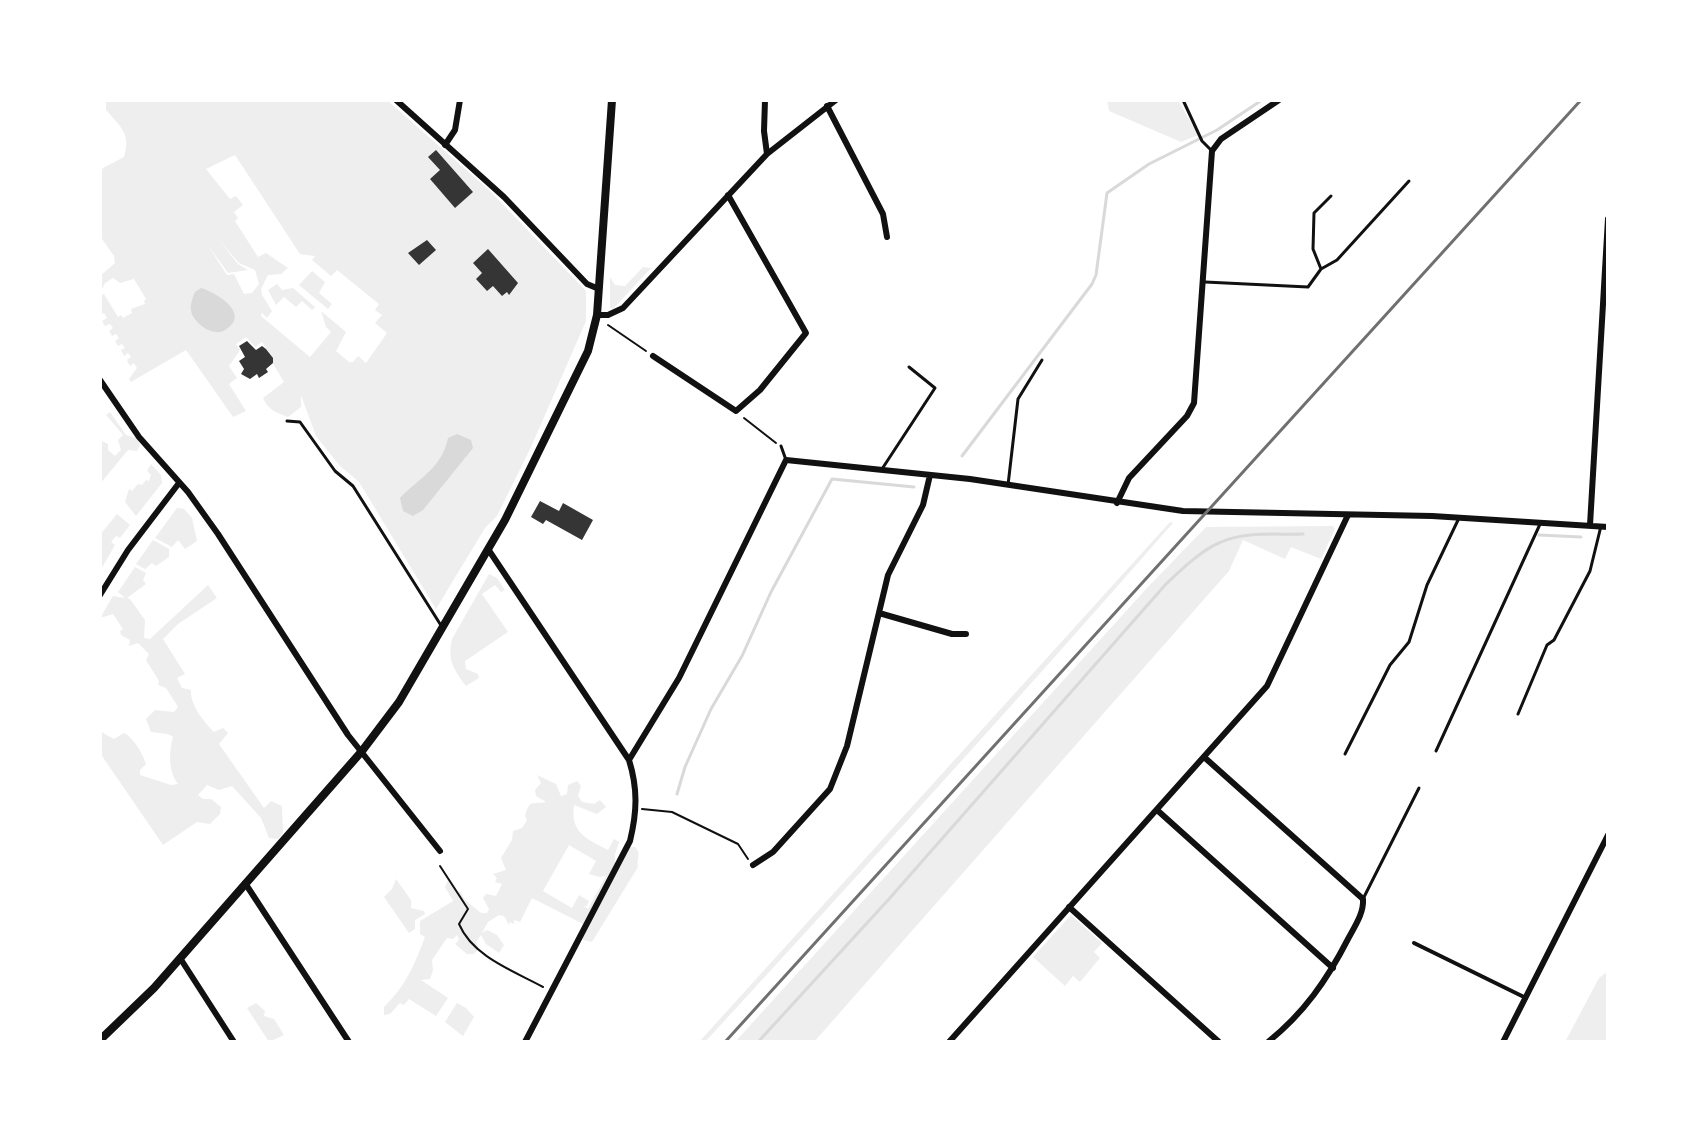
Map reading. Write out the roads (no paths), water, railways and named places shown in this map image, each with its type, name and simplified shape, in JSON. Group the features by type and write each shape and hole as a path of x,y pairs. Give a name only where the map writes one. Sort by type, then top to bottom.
{"main road":[{"path":"100,1040 154,988 362,751 399,702 488,549 588,351 597,315 612,100"}],"street":[{"path":"396,100 504,197 587,284 599,289"},
{"path":"445,145 455,130 460,100"},
{"path":"765,100 767,154"},
{"path":"597,315 608,315 623,308 767,154 836,100"},
{"path":"1117,503 1129,478 1187,416 1194,403 1212,151 1221,139 1279,100"},
{"path":"827,106 883,214 887,237"},
{"path":"653,356 736,411 760,390 806,333 728,195"},
{"path":"1590,525 1608,219"},
{"path":"100,380 139,437 218,534 348,735 440,851"},
{"path":"629,760 679,678 786,460 1008,485 1183,511 1459,518 1605,526"},
{"path":"753,865 773,852 830,789 847,746 888,575 923,505 930,475"},
{"path":"100,595 128,550 179,483"},
{"path":"949,1042 1267,686 1348,515"},
{"path":"488,549 629,760 635,779 637,808 630,841 525,1042"},
{"path":"879,613 952,634 966,634"},
{"path":"1204,757 1363,899 1360,917 1333,968 1294,1021 1268,1042"},
{"path":"1157,810 1333,968"},
{"path":"1503,1042 1608,835"},
{"path":"245,883 349,1042"},
{"path":"1069,907 1219,1042"},
{"path":"1414,943 1526,998"},
{"path":"180,958 234,1042"}],"lane":[{"path":"1183,100 1197,133 1212,151"},
{"path":"1201,281 1308,287 1321,269 1337,260 1409,181"},
{"path":"1321,269 1313,249 1314,213 1331,196"},
{"path":"1008,485 1018,399 1042,360"},
{"path":"882,469 935,388 909,367"},
{"path":"287,421 300,422 335,471 353,486 442,627"},
{"path":"781,446 786,460"},
{"path":"1345,754 1390,665 1409,642 1427,585 1459,518"},
{"path":"1436,751 1541,522"},
{"path":"1518,714 1547,645 1554,640 1590,571 1605,526"},
{"path":"1363,899 1419,788"}],"waterway":[{"path":"962,456 1092,284 1096,275 1107,193 1149,164 1217,130 1262,100"},
{"path":"677,794 685,767 711,709 742,656 771,592 832,479 914,487"},
{"path":"758,1042 1178,572 1206,550 1230,539 1251,535 1303,534"},
{"path":"1539,535 1581,537"}],"railway":[{"path":"725,1042 1581,100"}]}
